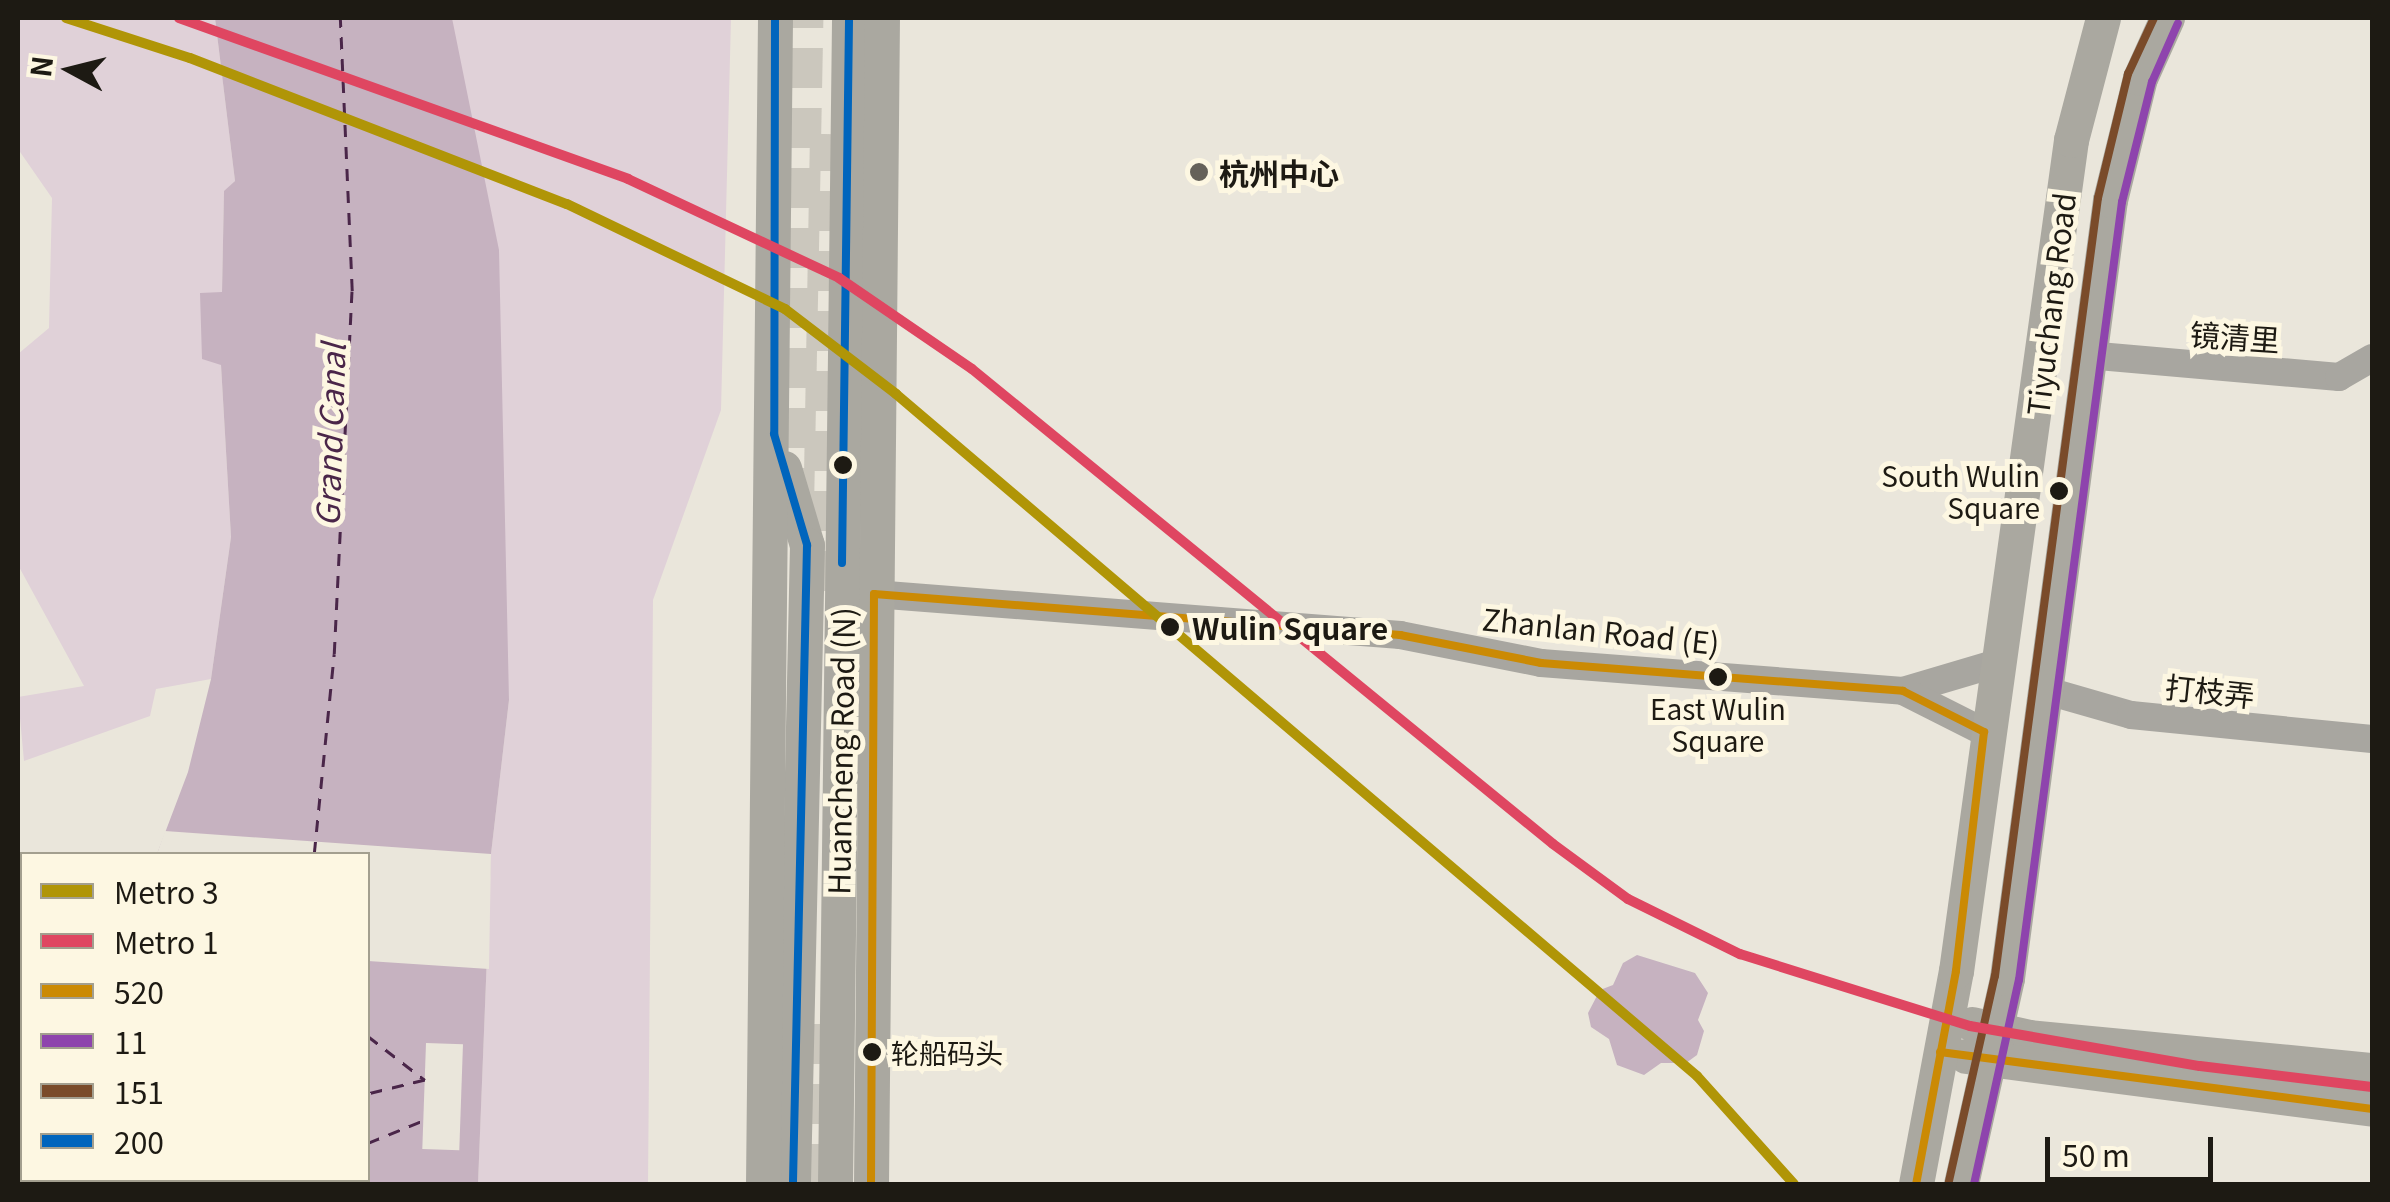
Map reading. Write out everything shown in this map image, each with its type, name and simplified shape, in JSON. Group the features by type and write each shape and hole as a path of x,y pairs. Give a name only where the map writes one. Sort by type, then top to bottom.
{"main road":[{"name":"Huancheng Road (N)","path":"762,1184 776,18"},
{"name":"Huancheng Road (N)","path":"834,1184 849,18"},
{"name":"Huancheng Road (N)","path":"871,1184 882,18"},
{"name":"Tiyuchang Road","path":"1916,1184 1943,1035 1994,664 2026,488 2071,140 2103,18"},
{"name":"Tiyuchang Road","path":"1961,1184 2007,978 2110,200 2140,78 2167,18"},
{"name":"Huancheng Road (N)","path":"774,434 806,545 793,1184"},
{"path":"1990,1043 2034,1018 2370,1063"},
{"path":"1943,1035 2372,1109"}],"street":[{"name":"镜清里","path":"2087,355 2340,377 2372,358"},
{"name":"Zhanlan Road (E)","path":"874,594 1400,635 1541,662 1903,691 1994,664"},
{"name":"打枝弄","path":"2044,690 2076,694 2131,715 2372,739"},
{"name":"Zhanlan Road (E)","path":"1903,691 1984,732"}],"shaded area":[{"path":"18,18 215,18 235,181 224,192 222,293 201,293 221,365 231,537 211,679 156,689 150,716 24,761 18,697 84,686 18,565 18,354 49,328 52,198 18,149"},
{"path":"452,18 731,18 721,410 653,600 648,1184 478,1182 491,854 509,700"}],"water":[{"name":"Grand Canal","path":"215,18 452,18 499,250 509,700 491,854 478,1184 18,1184 20,1110 20,1182 370,1182 370,852 158,852 188,772 211,679 231,537 221,365 202,359 200,293 222,292 224,191 235,181"},
{"path":"1637,955 1695,973 1708,993 1698,1020 1704,1031 1697,1055 1686,1063 1661,1063 1644,1075 1617,1065 1609,1039 1591,1027 1588,1013 1600,990 1613,985 1623,963"}],"pier":[{"path":"165,831 491,854 489,969 370,961 370,852 158,852"},
{"path":"426,1043 463,1044 459,1150 422,1149"}],"ferry route":[{"path":"314,852 334,654 352,291 340,18"},
{"path":"370,1038 425,1080 370,1094"},
{"path":"370,1142 424,1120"}],"tunnel":[{"path":"794,508 803,18"},
{"path":"822,591 830,134"},
{"path":"811,1184 814,1004"}],"metro line":[{"name":"3","path":"66,18 190,58 567,204 785,309 896,394 1697,1076 1794,1184"},
{"name":"1","path":"179,18 628,179 839,278 972,369 1553,844 1628,899 1740,954 1970,1026 2200,1066 2372,1087"}],"transit line":[{"name":"200","path":"775,18 774,434 807,545 793,1184"},
{"name":"200","path":"842,563 849,18"},
{"name":"151","path":"1949,1181 1995,976 2098,198 2128,74 2154,18"},
{"name":"11","path":"1974,1184 2019,980 2122,202 2152,82 2178,23"},
{"name":"520","path":"871,1184 874,594 1400,635 1541,663 1903,691 1984,732 1956,971 1916,1184"},
{"name":"520","path":"1940,1052 2372,1109"}],"place":[{"name":"杭州中心","path":"1199,172"},
{"name":"South Wulin Square","path":"2059,491"},
{"name":"Wulin Square","path":"1170,627"},
{"name":"East Wulin Square","path":"1718,677"},
{"name":"轮船码头","path":"872,1052"}]}
